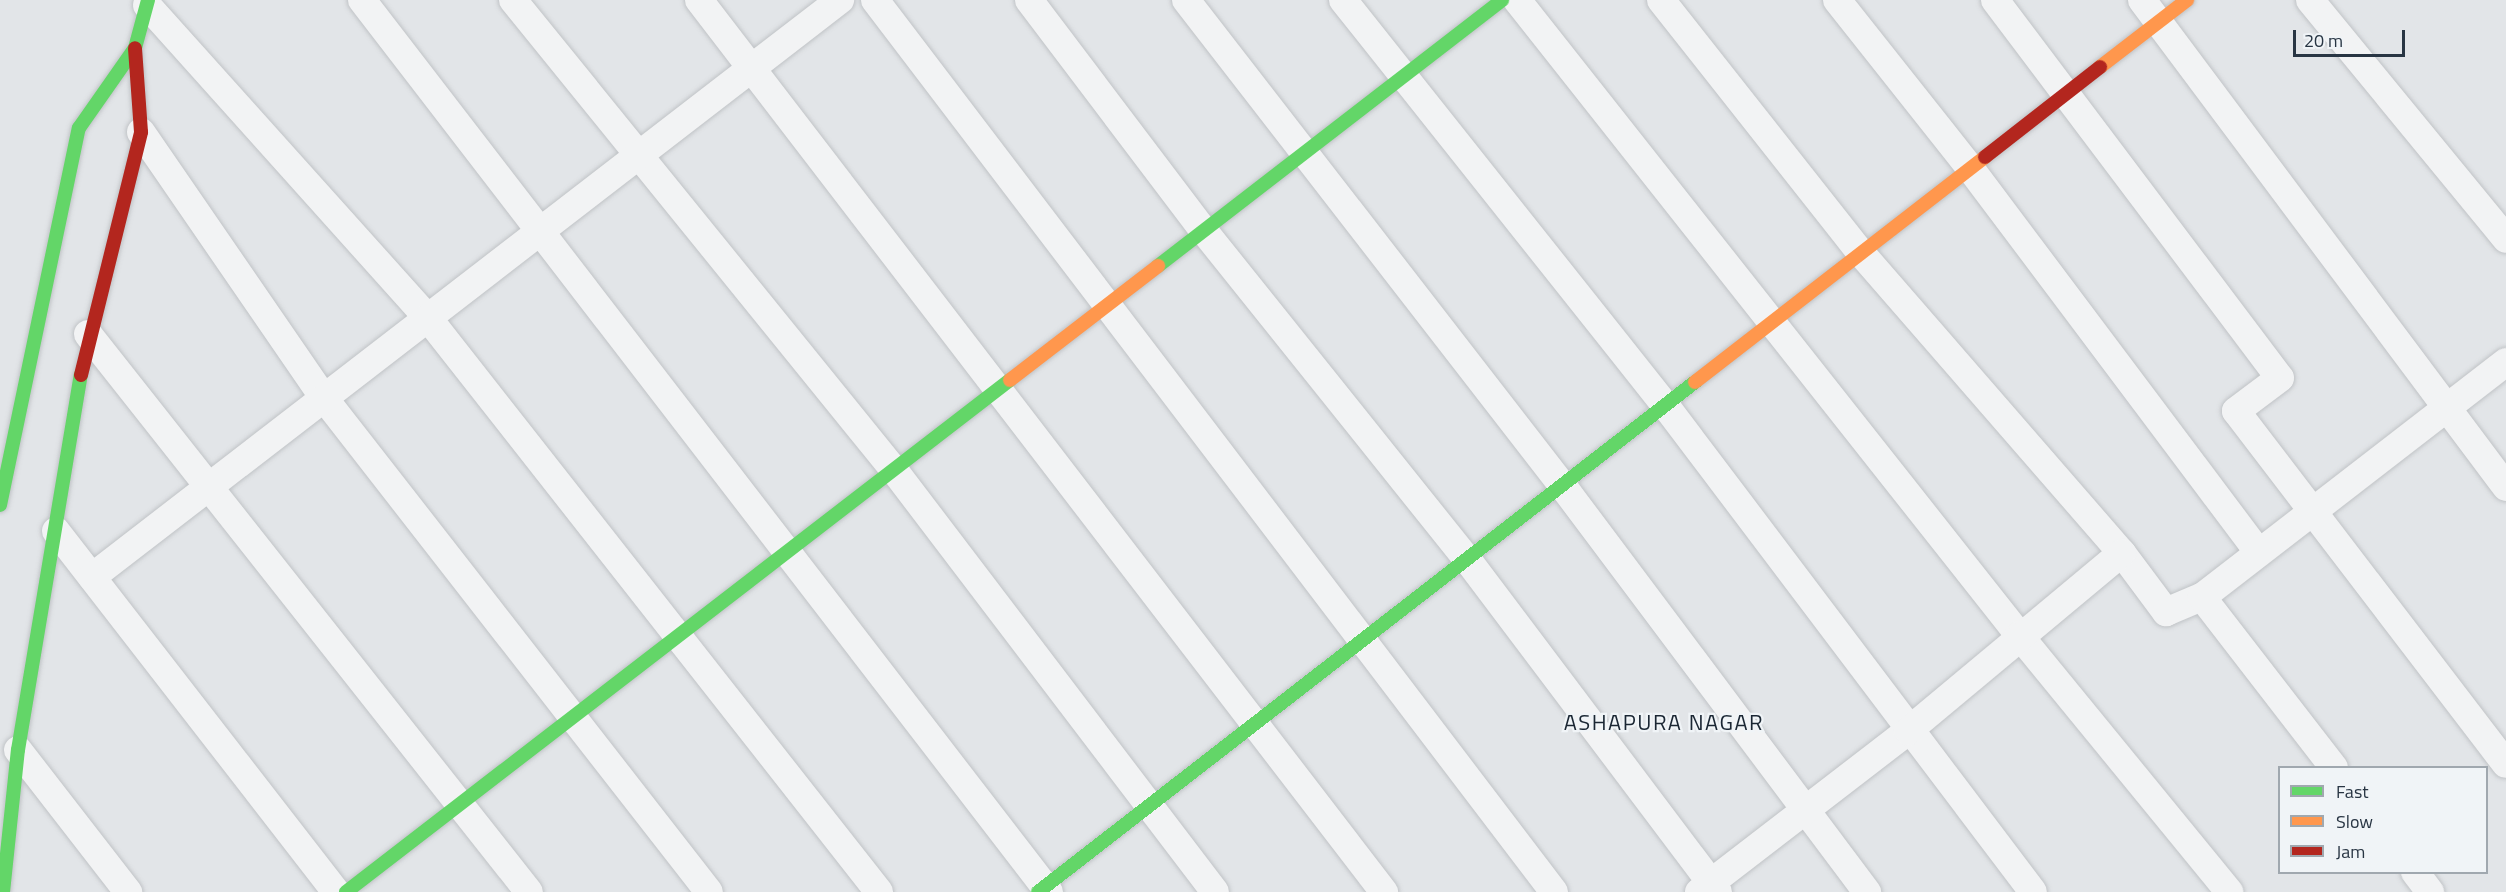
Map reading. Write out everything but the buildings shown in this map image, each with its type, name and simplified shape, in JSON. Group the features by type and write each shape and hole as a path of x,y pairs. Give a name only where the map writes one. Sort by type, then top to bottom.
{"street":[{"path":"362,0 784,554 1044,890 2068,92 2151,11 2187,0"},
{"path":"513,0 636,157 894,470 1215,892"},
{"path":"699,0 1000,388 1384,892"},
{"path":"92,577 840,0"},
{"path":"875,0 1360,642 1554,892"},
{"path":"1029,0 1204,231 1467,559 1709,889 1804,811 1908,731 2019,635 2122,553"},
{"path":"1186,0 1308,154 1562,485 1804,811 1867,892"},
{"path":"1343,0 1665,405 1908,731 2033,892"},
{"path":"346,892 1107,305 1308,154 1502,0"},
{"path":"1517,0 2019,635 2229,892"},
{"path":"1661,0 1861,253 2122,553 2166,612 2202,597 2506,362"},
{"path":"1837,0 1970,168 2259,553"},
{"path":"1995,0 2068,92 2280,378 2236,411 2506,764"},
{"path":"2310,0 2506,239"},
{"path":"0,505 79,128 135,48 148,3"},
{"path":"148,3 428,318 676,638 879,892"},
{"path":"2151,11 2506,487"},
{"path":"3,892 18,750 88,334 141,132 135,48"},
{"path":"141,132 324,398 570,718 709,892"},
{"path":"88,334 529,892"},
{"path":"56,531 336,892"},
{"path":"2202,597 2332,766"},
{"path":"18,750 128,892"},
{"path":"2416,874 2430,892"}],"traffic: fast":[{"path":"0,505 79,128 135,48 148,0"},
{"path":"1158,266 1502,0"},
{"path":"3,892 18,750 81,375"},
{"path":"346,892 1010,380"},
{"path":"1038,892 1695,382"}],"traffic: slow":[{"path":"2100,67 2187,0"},
{"path":"1695,382 1985,157"},
{"path":"1010,380 1158,266"}],"traffic: jam":[{"path":"81,375 141,132 135,48"},
{"path":"1985,157 2100,67"}],"district":[{"name":"ASHAPURA NAGAR","path":"1664,723"}]}
